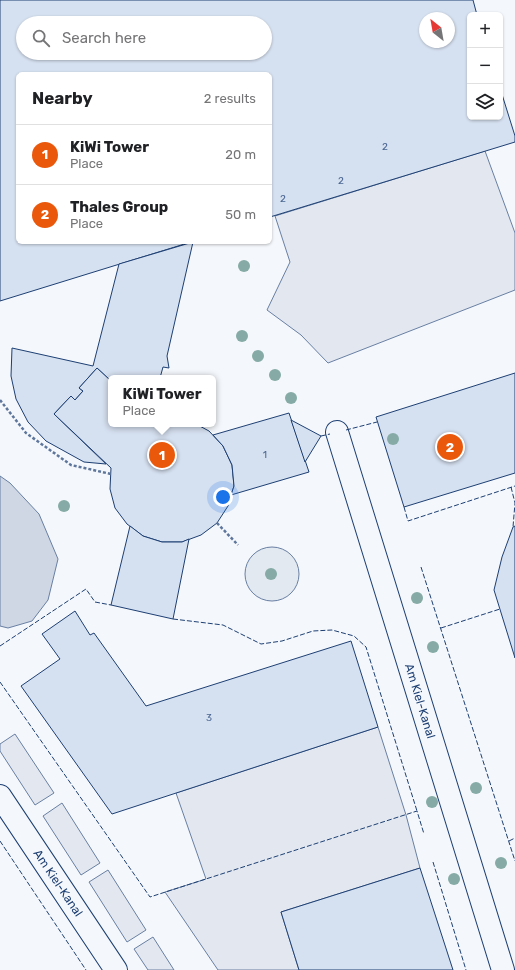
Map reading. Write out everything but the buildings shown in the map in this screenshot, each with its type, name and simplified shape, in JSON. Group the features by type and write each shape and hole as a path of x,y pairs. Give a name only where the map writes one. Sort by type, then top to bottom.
{"street":[{"name":"Am Kiel-Kanal","path":"337,432 503,970"},
{"name":"Am Kiel-Kanal","path":"0,796 116,970"}],"path":[{"path":"0,400 26,433 71,465 110,474"},
{"path":"217,523 238,545"}],"shaded area":[{"path":"485,151 515,233 515,290 328,363 301,335 267,310 290,262 275,216"},
{"path":"0,476 10,483 39,514 58,559 48,600 32,621 8,628 0,626"},
{"path":"272,547 282,549 291,555 297,564 299,574 297,584 291,593 282,599 272,601 262,599 253,593 247,584 245,574 247,564 253,555 262,549"},
{"path":"378,727 406,815 420,868 281,912 299,970 218,970 165,892 206,879 176,793"},
{"path":"15,734 54,793 35,805 0,751 0,744"},
{"path":"62,803 100,863 81,875 43,816"},
{"path":"108,870 146,930 127,942 89,882"},
{"path":"153,937 174,970 148,970 134,949"}],"fence":[{"path":"346,430 377,422"},
{"path":"321,436 330,434"},
{"path":"404,507 408,521 515,486"},
{"path":"511,487 515,503 513,527"},
{"path":"421,567 515,861"},
{"path":"0,646 86,589 95,602 111,605"},
{"path":"441,628 500,609"},
{"path":"173,619 223,625 261,644 282,641 313,631 332,630 354,636 366,647 417,811"},
{"path":"0,682 150,897 417,811 424,834"},
{"path":"509,841 515,838"},
{"path":"0,841 86,970"},
{"path":"433,862 466,970"}],"place":[{"name":"Thales Group","path":"450,447"},
{"name":"KiWi Tower","path":"162,455"}]}
